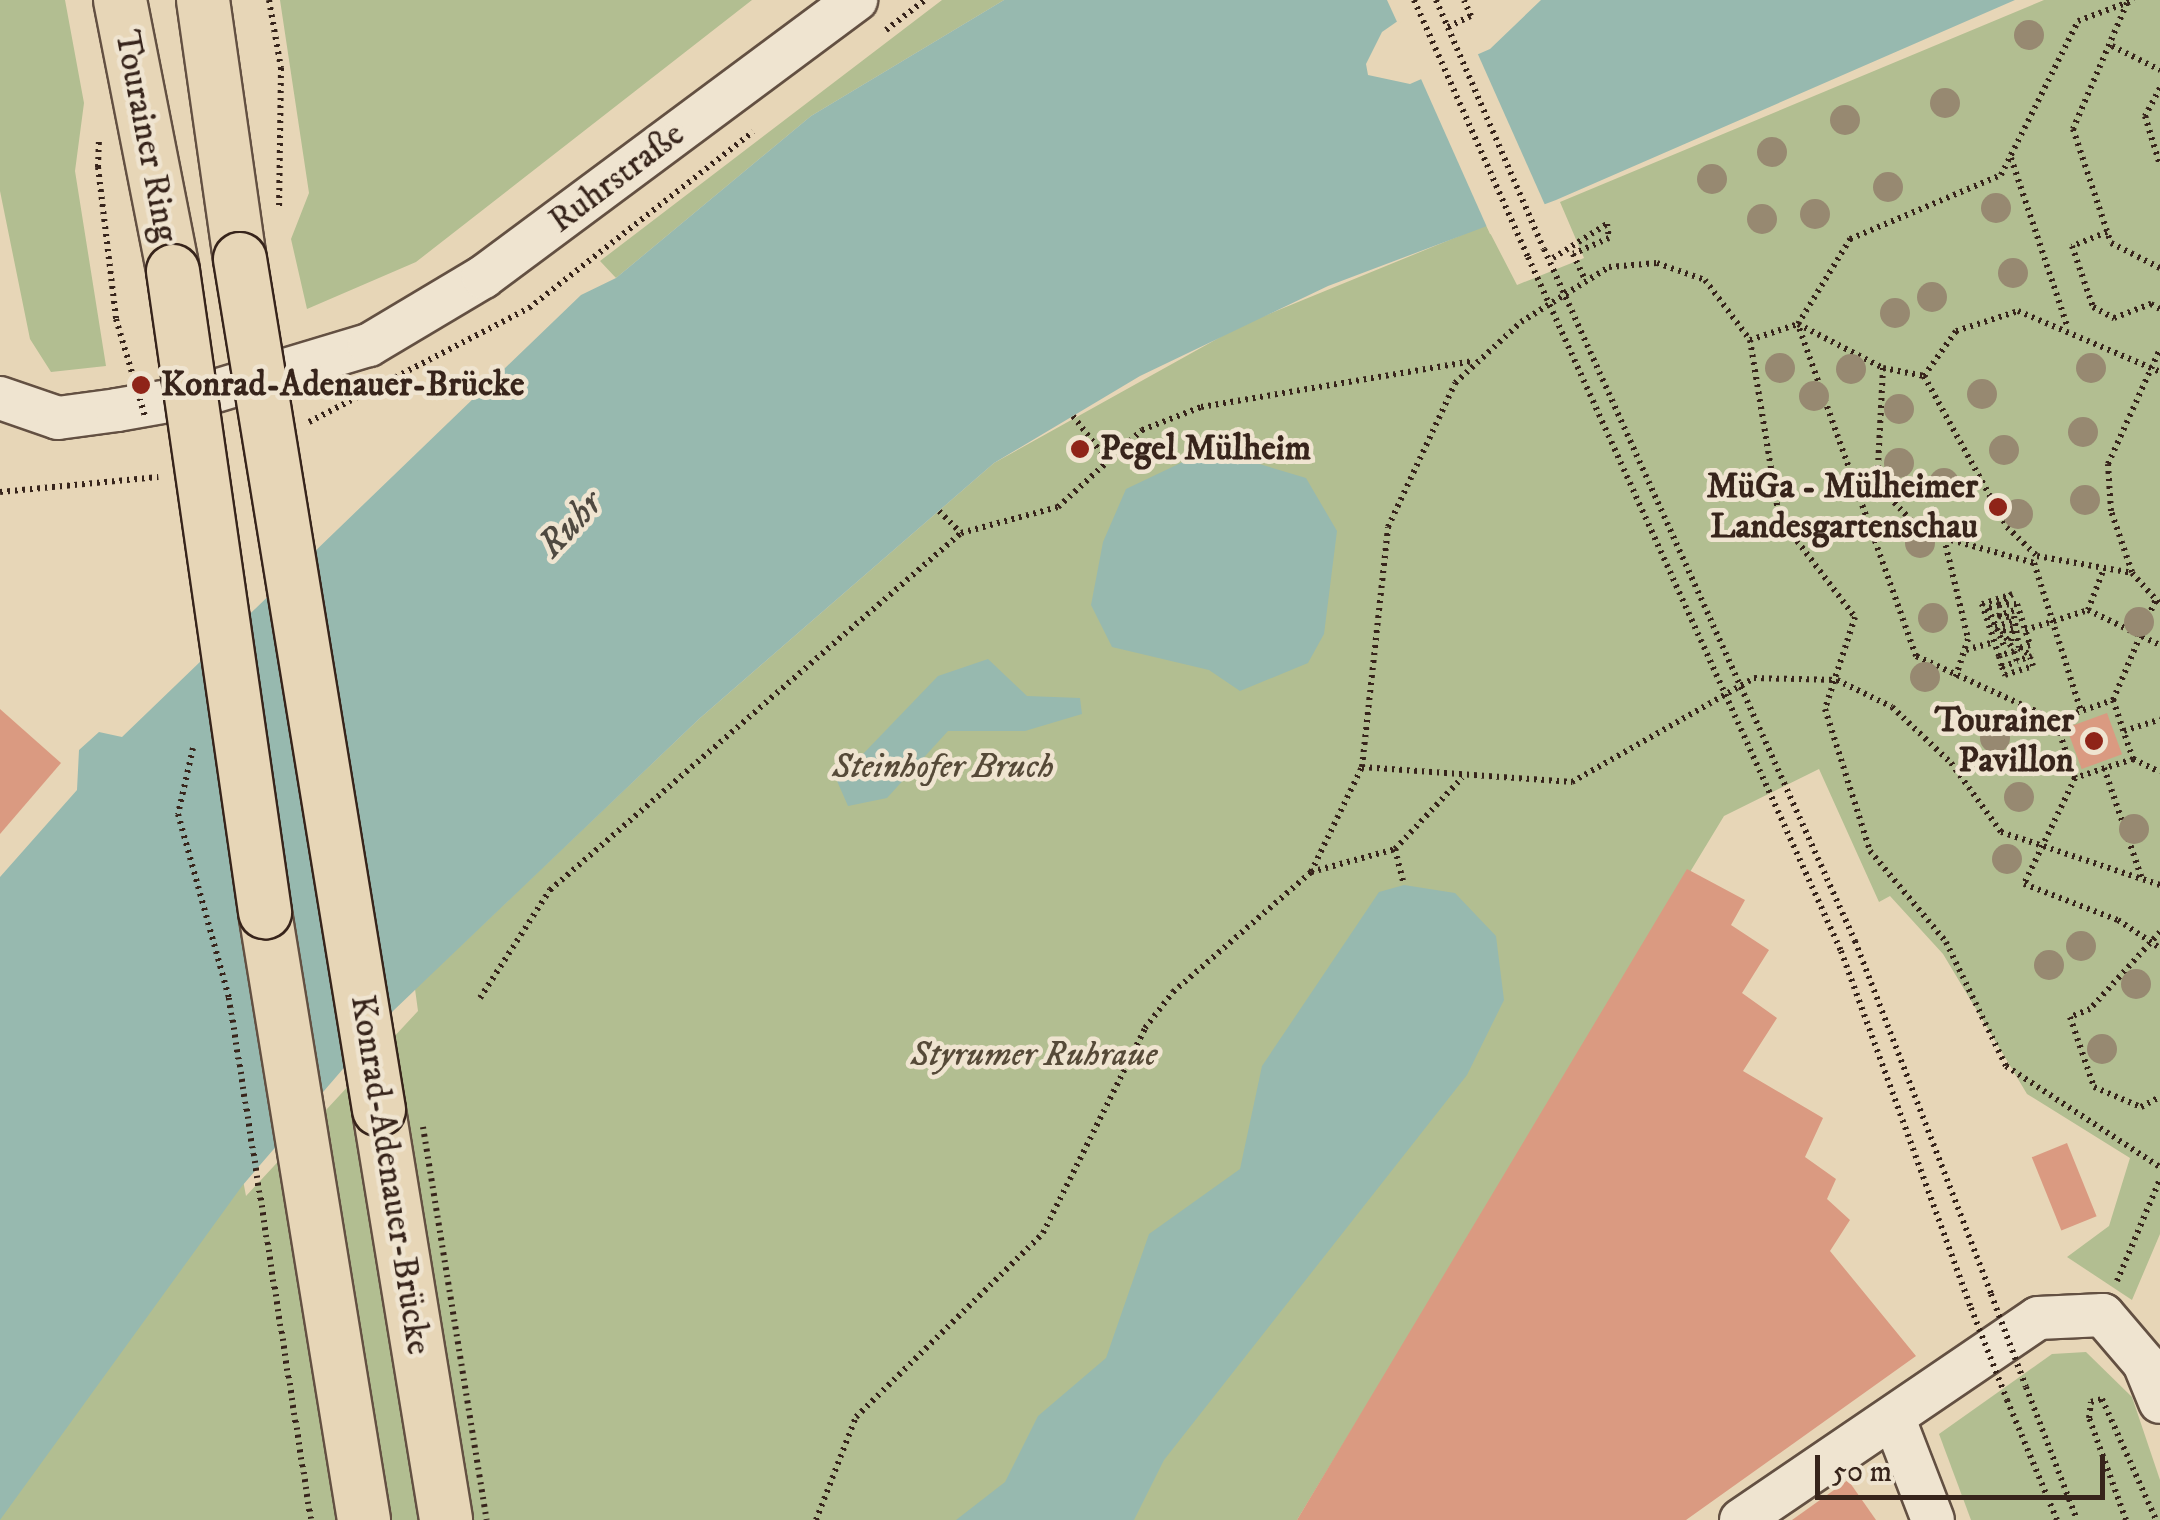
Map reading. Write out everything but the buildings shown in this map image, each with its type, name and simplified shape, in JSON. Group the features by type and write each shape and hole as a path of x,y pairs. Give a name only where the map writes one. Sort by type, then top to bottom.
{"main road":[{"name":"Tourainer Ring","path":"120,0 173,271 364,1520"},
{"name":"Konrad-Adenauer-Brücke","path":"203,0 257,245 446,1520"}],"street":[{"name":"Ruhrstraße","path":"0,398 58,418 118,410 202,396 369,344 483,277 856,0"},
{"path":"1741,1520 2038,1318 2102,1315 2144,1363 2160,1402"},
{"path":"1894,1419 1932,1520"}],"path":[{"path":"257,245 286,179 269,0"},
{"path":"1414,0 1841,951 1971,1308 2057,1520"},
{"path":"1436,0 1855,940 2077,1520"},
{"path":"1448,27 1472,16 1464,0"},
{"path":"2130,1 2073,129 2110,244 2160,268"},
{"path":"1750,340 1798,324 1850,239 1967,197 2012,158 2078,21 2130,1"},
{"path":"2112,46 2160,70"},
{"path":"2160,88 2145,116 2160,165"},
{"path":"2012,158 2067,326"},
{"path":"98,167 116,319 146,422"},
{"path":"1552,258 1607,224 1609,238 1573,254 1585,280"},
{"path":"2107,232 2072,246 2093,306 2114,318 2150,304 2160,310"},
{"path":"816,1520 842,1443 874,1393 1042,1233 1164,1004 1311,872 1362,767 1388,527 1438,412 1474,360 1585,280 1630,262 1682,269 1724,295 1750,340 1770,492 1790,536 1855,617 1828,723 1870,851 1946,942 2006,1066 2160,1166"},
{"path":"1924,376 1956,332 1999,313 2037,313 2160,372"},
{"path":"1798,324 1883,368 1924,376"},
{"path":"1798,324 1916,656 2055,720 2113,700 2158,602 2132,573 2111,512 2108,464 2160,349"},
{"path":"480,998 550,890 961,534 1058,508 1142,430 1231,398 1474,360"},
{"path":"1883,368 1877,452 1888,497 1926,536 2036,560 2132,573"},
{"path":"1924,376 1994,508 2036,560 2081,711"},
{"path":"1073,416 1107,460"},
{"path":"154,458 161,494"},
{"path":"939,511 961,534"},
{"path":"1944,538 1966,650 1956,676"},
{"path":"2088,610 2103,571"},
{"path":"1997,611 2012,594 1982,604 1999,656"},
{"path":"1988,608 2014,616 2025,630 2030,645 2011,657 1994,627 1988,608"},
{"path":"2025,630 2088,610 2160,645"},
{"path":"1994,627 2014,616"},
{"path":"2011,657 2014,616"},
{"path":"1966,650 1994,642"},
{"path":"1999,656 2011,657 2032,663 2011,657 1999,656"},
{"path":"1362,767 1572,782 1754,678 1837,680 1892,707 1951,762 2001,832 2160,885"},
{"path":"2113,700 2133,758 2160,772"},
{"path":"2124,731 2160,719"},
{"path":"2055,720 2075,778"},
{"path":"194,742 178,814 229,998 310,1520"},
{"path":"2133,758 2075,778 2024,884 2158,936"},
{"path":"2104,768 2142,879"},
{"path":"1311,872 1396,849 1463,777"},
{"path":"1396,849 1404,885"},
{"path":"2158,936 2160,948"},
{"path":"2158,936 2070,1017 2094,1087 2140,1108 2160,1097"},
{"path":"2102,1315 2160,1179"},
{"path":"2126,1520 2090,1418 2092,1402 2102,1399 2156,1520"}],"green space":[{"path":"0,0 65,0 84,103 75,171 106,366 51,372 30,339 0,191"},
{"path":"280,0 752,0 416,262 307,309 291,239 309,193"},
{"path":"942,0 1004,0 811,116 616,278 600,261"},
{"name":"Styrumer Ruhraue","path":"2044,0 2160,0 2160,1234 2132,1300 2067,1257 2109,1226 2130,1158 2027,1094 1943,954 1890,896 1879,902 1819,769 1724,816 1297,1520 0,1520 0,1190 197,935 246,1196 418,1011 415,989 699,719 994,463 1242,325 1486,225 1517,285 1584,258 1560,202"},
{"path":"2086,1352 2132,1397 2160,1480 2160,1520 1971,1520 1939,1434 2052,1354"}],"water":[{"name":"Ruhr","path":"1004,0 1428,0 1382,32 1366,64 1368,75 1410,84 1490,49 1541,0 2015,0 1556,200 1328,286 1140,376 994,463 699,719 393,1011 242,1186 0,1520 0,877 77,790 79,750 99,732 122,737 581,295 616,278 811,116"},
{"path":"1210,449 1306,478 1337,531 1324,634 1308,663 1240,691 1209,670 1112,647 1091,605 1103,542 1126,489"},
{"path":"988,659 1027,696 1080,698 1082,714 1025,731 948,731 887,798 848,806 837,781 938,676"},
{"path":"1404,885 1455,893 1496,936 1504,1000 1467,1075 1164,1460 1134,1520 956,1520 1005,1482 1038,1416 1106,1358 1149,1234 1240,1169 1262,1066 1379,892"}],"pier":[{"path":"1387,0 1433,0 1398,24"},
{"path":"1476,50 1547,209 1490,234 1419,75"}],"place":[{"name":"Konrad-Adenauer-Brücke","path":"141,385"},
{"name":"Pegel Mülheim","path":"1080,449"},
{"name":"MüGa - Mülheimer Landesgartenschau","path":"1998,507"},
{"name":"Tourainer Pavillon","path":"2094,741"}],"park label":[{"name":"Steinhofer Bruch","path":"943,767"}]}
